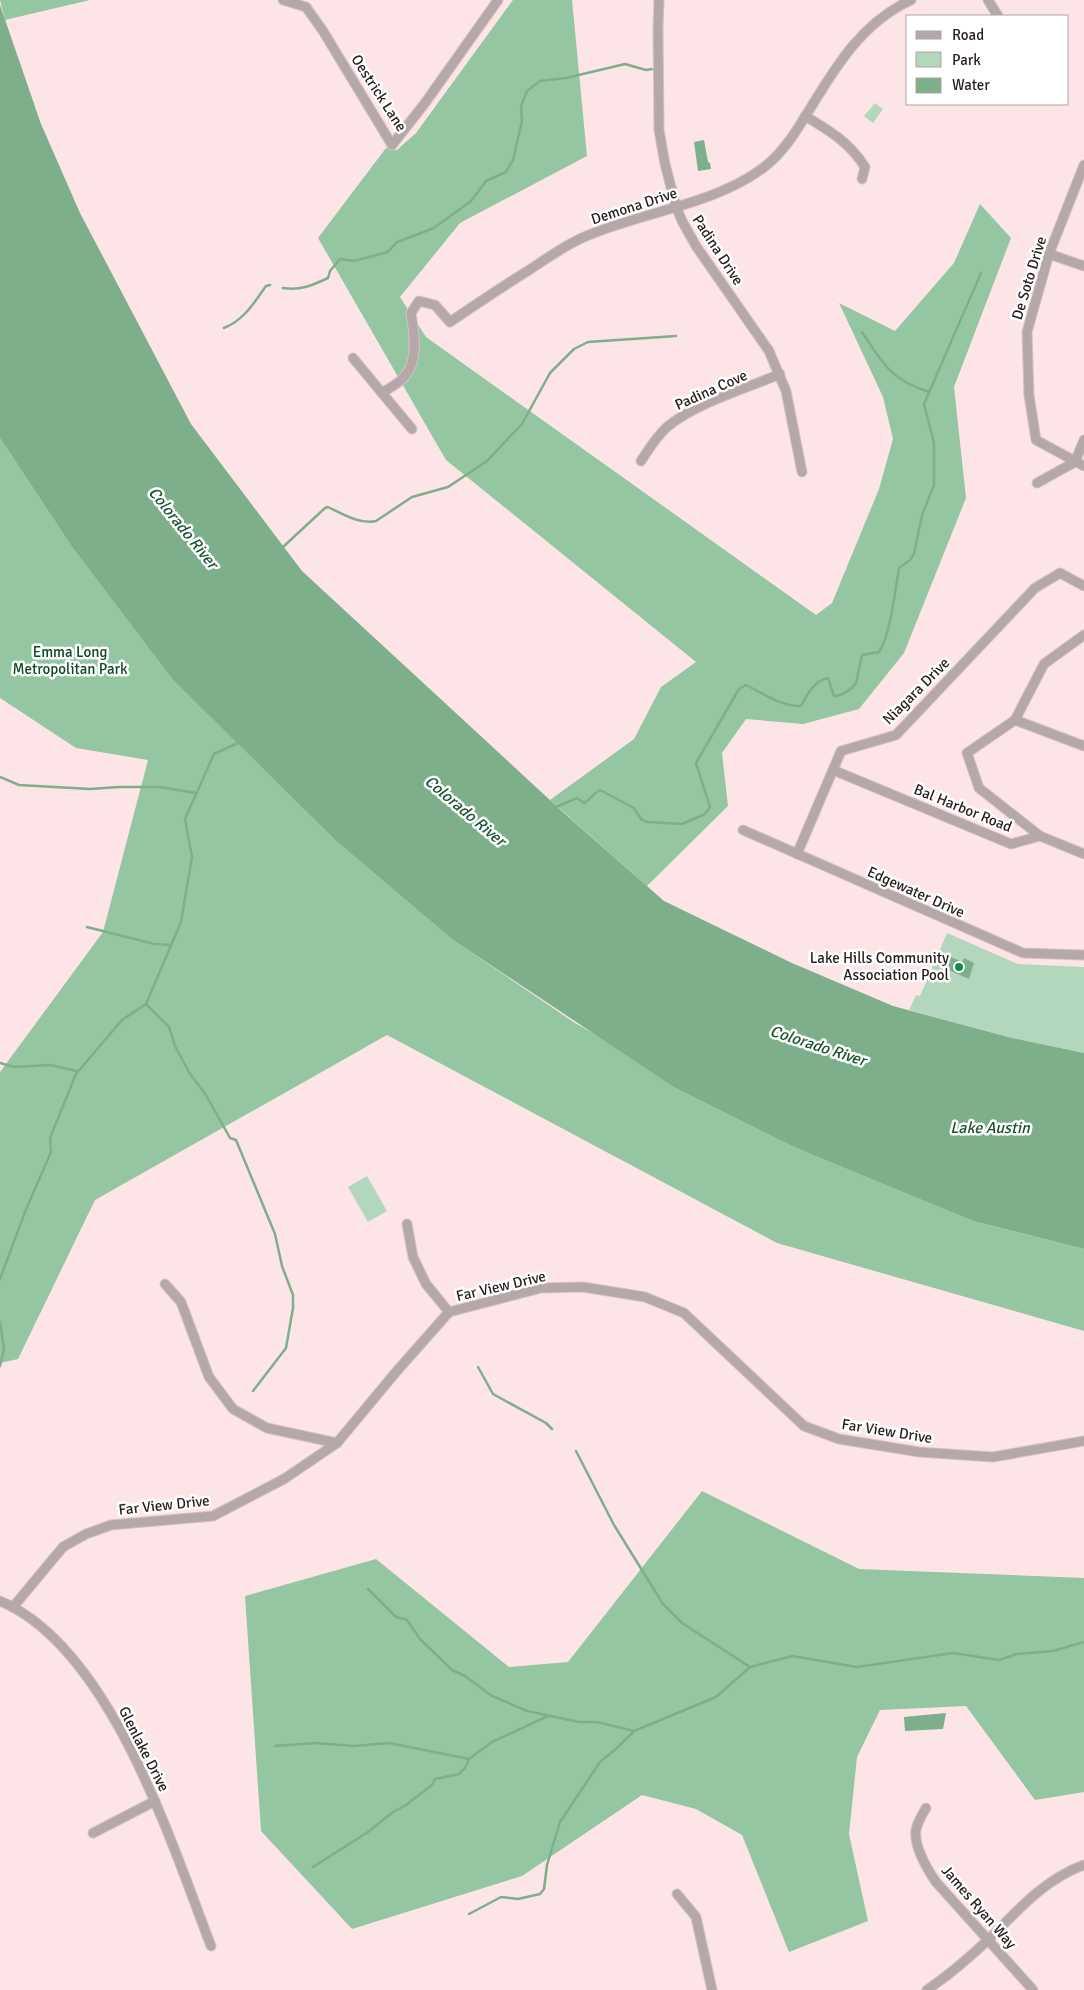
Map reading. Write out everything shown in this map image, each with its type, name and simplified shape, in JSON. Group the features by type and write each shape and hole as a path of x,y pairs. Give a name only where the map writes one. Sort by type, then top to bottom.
{"street":[{"name":"Oestrick Lane","path":"283,0 306,7 327,37 392,145 425,103 498,0"},
{"name":"Padina Drive","path":"659,0 659,130 664,164 676,206 696,246 769,351 780,374 790,406 796,448 802,472"},
{"name":"Demona Drive","path":"382,393 405,376 414,359 414,328 411,313 419,301 435,305 450,322 557,251 584,237 718,193 749,178 777,156 790,141 852,44 882,16 910,0"},
{"path":"988,0 997,15"},
{"path":"805,116 840,138 853,150 865,167 862,178"},
{"name":"De Soto Drive","path":"1080,464 1036,440 1029,395 1027,332 1049,254 1084,165"},
{"path":"1049,254 1084,266"},
{"path":"354,358 412,430"},
{"name":"Padina Cove","path":"641,461 655,439 679,418 780,374"},
{"path":"1037,483 1080,464 1084,440"},
{"name":"Niagara Drive","path":"797,854 841,751 896,735 1035,588 1060,572 1084,586"},
{"path":"1083,637 1044,664 1015,720 967,753 979,788 1040,836 1084,854"},
{"path":"1015,720 1084,746"},
{"name":"Bal Harbor Road","path":"833,770 1011,844 1040,836"},
{"name":"Edgewater Drive","path":"743,830 1023,952 1084,955"},
{"path":"407,1224 413,1257 426,1284 449,1312"},
{"path":"165,1284 181,1302 209,1377 233,1409 267,1428 337,1443"},
{"name":"Far View Drive","path":"13,1607 63,1547 86,1534 111,1525 213,1516 284,1479 337,1443 449,1312 541,1288 583,1287 645,1297 684,1313 804,1426 839,1439 920,1452 993,1457 1084,1441"},
{"name":"Glenlake Drive","path":"0,1601 13,1607 40,1626 59,1643 95,1687 117,1723 155,1801 211,1946"},
{"path":"94,1833 155,1801"},
{"name":"James Ryan Way","path":"926,1808 916,1827 916,1838 926,1867 936,1882 1033,1990"},
{"path":"927,1990 954,1970 1021,1906 1045,1886 1060,1876 1084,1865"},
{"path":"677,1894 696,1917 712,1990"}],"green space":[{"path":"0,0 90,0 5,20"},
{"path":"513,0 572,0 587,156 460,223 400,297 426,337 816,615 832,603 879,489 893,439 883,397 839,303 895,331 954,263 980,204 1011,238 954,387 966,498 904,653 859,709 803,724 746,719 722,753 728,806 647,886 550,800 634,739 661,687 696,662 446,460 318,238 386,148 397,150 416,133"},
{"path":"875,103 883,109 873,123 864,116"},
{"name":"Emma Long Metropolitan Park","path":"0,438 72,547 172,679 336,841 453,940 575,1023 803,1151 973,1221 1084,1249 1084,1331 777,1243 387,1035 95,1200 18,1359 0,1363 0,1072 103,932 148,760 76,748 0,698"},
{"path":"947,933 1018,964 1084,967 1084,1053 1012,1038 909,1010 916,995 920,996"},
{"path":"367,1176 387,1211 368,1222 348,1187"},
{"path":"702,1491 859,1569 1084,1578 1084,1792 1035,1800 966,1706 880,1710 857,1757 849,1834 868,1921 789,1952 742,1835 696,1809 642,1795 522,1876 352,1929 261,1831 245,1596 376,1559 509,1667 568,1662"}],"water":[{"name":"Lake Austin","path":"0,5 41,124 80,213 191,424 302,571 564,813 664,901 792,963 893,1006 1012,1038 1084,1053 1084,1249 973,1221 803,1151 674,1087 453,940 336,841 172,679 72,547 0,438"},
{"path":"704,140 711,169 698,171 694,142"},
{"name":"Lake Hills Community Association Pool","path":"949,956 962,962 964,958 974,963 969,979 944,968"},
{"path":"946,1713 943,1729 905,1731 904,1717"}],"waterway":[{"path":"283,288 301,288 328,278 330,271 340,259 354,261 388,252 397,242 434,228 471,201 486,181 506,172 513,160 522,121 521,106 527,91 540,81 566,78 625,64 646,70 652,69"},
{"path":"556,807 577,798 584,803 600,790 634,808 641,819 647,822 682,824 705,814 710,807 696,763 739,689 746,685 780,702 801,706 811,689 818,682 828,678 834,696 849,690 856,683 862,655 879,652 883,644 890,623 899,568 910,560 914,554 922,515 934,485 934,443 924,404 981,273"},
{"path":"224,328 243,316 266,286 270,285"},
{"path":"862,332 876,353 896,376 929,392"},
{"path":"283,547 325,508 328,507 358,520 376,521 412,497 448,487 487,461 522,424 550,373 574,349 588,342 676,336"},
{"path":"0,1279 25,1212 51,1152 50,1138 76,1074 122,1020 146,1004 181,922 192,857 185,819 214,754 240,742"},
{"path":"0,777 19,785 90,789 160,787 196,793"},
{"path":"87,927 154,944 171,945"},
{"path":"146,1004 169,1027 175,1046 190,1074 206,1095 230,1138 236,1140 275,1234 282,1266 293,1295 293,1308 286,1348 253,1391"},
{"path":"0,1063 14,1067 50,1065 77,1071"},
{"path":"0,1322 4,1349 0,1366"},
{"path":"478,1367 493,1394 546,1423 552,1429"},
{"path":"576,1451 614,1525 663,1604 682,1623 750,1667 792,1656 857,1667 953,1653 999,1660 1017,1654 1053,1651 1084,1642"},
{"path":"368,1589 396,1617 407,1620 420,1639 452,1670 465,1676 492,1696 527,1711 579,1722 597,1722 634,1731 716,1697 750,1667"},
{"path":"313,1867 406,1805 432,1785 435,1779 459,1774 465,1768 469,1759 492,1742 548,1716"},
{"path":"469,1914 501,1897 518,1899 540,1894 544,1889 547,1865 560,1822 600,1762 633,1732"},
{"path":"275,1746 315,1743 354,1746 389,1743 469,1759"}],"place":[{"name":"Lake Hills Community Association Pool","path":"959,967"}],"water label":[{"name":"Colorado River","path":"183,528"},
{"name":"Colorado River","path":"465,811"},
{"name":"Colorado River","path":"818,1046"}]}
